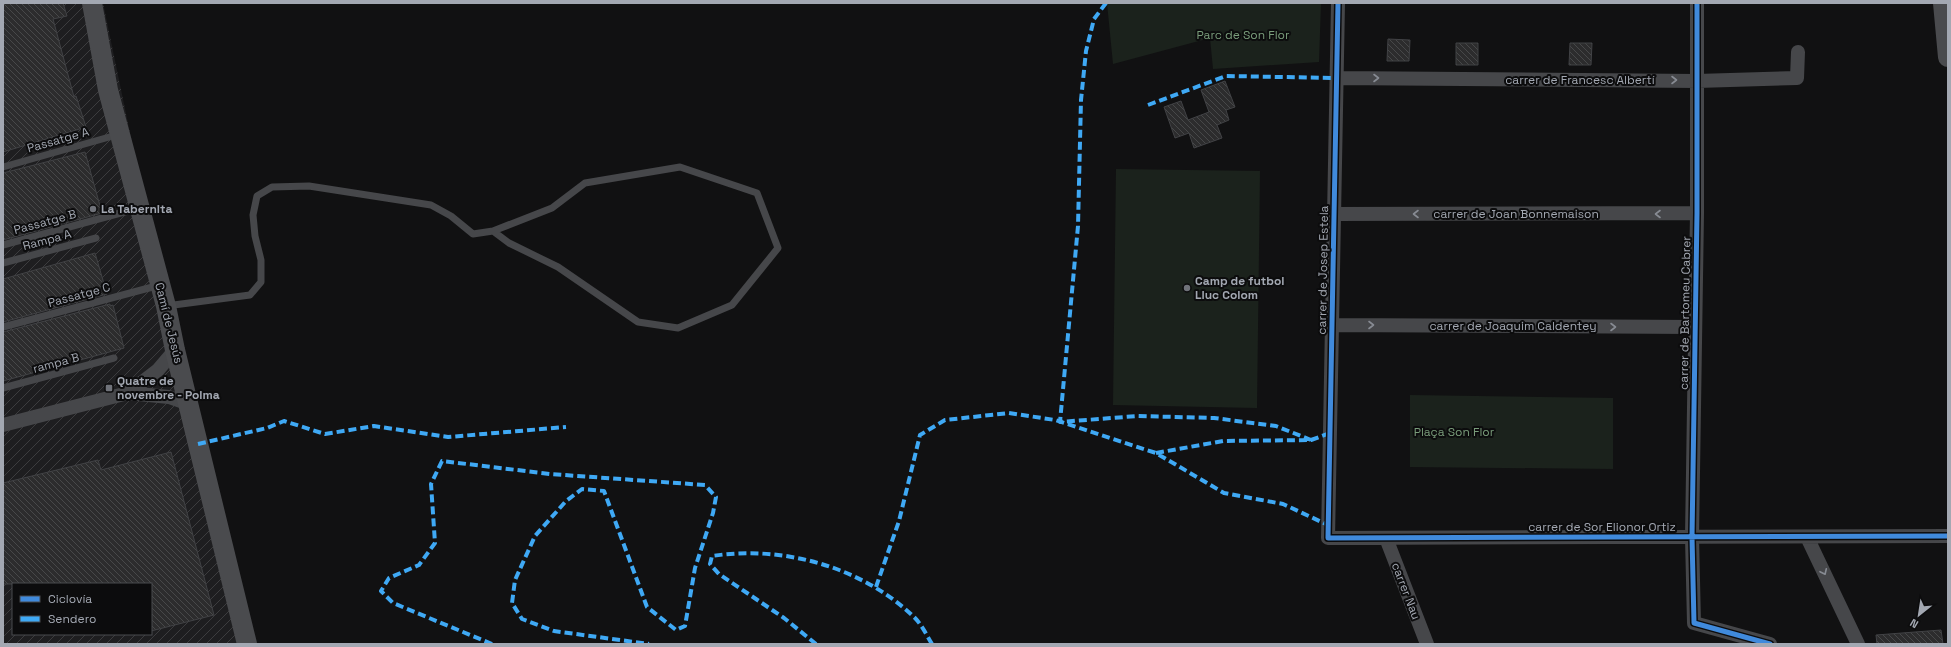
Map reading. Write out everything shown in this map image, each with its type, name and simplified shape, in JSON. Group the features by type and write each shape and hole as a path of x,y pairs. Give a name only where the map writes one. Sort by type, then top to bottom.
{"street":[{"name":"Camí de Jesús","path":"92,3 108,90 166,306 175,350 246,643"},
{"name":"carrer de Josep Estela","path":"1328,538 1338,3"},
{"name":"carrer de Bartomeu Cabrer","path":"1697,3 1697,214 1694,327 1692,537 1694,623 1751,641"},
{"path":"1942,3 1948,57"},
{"name":"carrer de Francesc Albertí","path":"1337,78 1697,81 1797,78 1798,52"},
{"name":"carrer de Joan Bonnemaison","path":"1334,214 1697,214"},
{"name":"carrer de Joaquim Caldentey","path":"1332,325 1694,327"},
{"path":"128,392 158,370 175,350"},
{"path":"3,425 128,392 169,396 189,404"},
{"path":"1807,536 1858,644"},
{"name":"carrer de Sor Elionor Ortiz","path":"1328,538 1948,536"},
{"name":"carrer Nau","path":"1386,538 1427,644"},
{"path":"1751,641 1770,644"}],"lane":[{"name":"Passatge A","path":"3,167 120,134"},
{"path":"166,306 250,295 261,282 261,260 255,236 253,215 257,196 272,187 309,186 432,206 451,216 473,234 493,231 552,208 585,183 680,167 757,193 778,248 732,305 678,328 638,322 558,267 509,243 493,231"},
{"name":"Passatge B","path":"3,245 140,208"},
{"name":"Rampa A","path":"3,263 96,238"},
{"name":"Passatge C","path":"3,327 160,285"},
{"name":"rampa B","path":"3,388 114,358"}],"shaded area":[{"path":"3,3 103,3 175,350 247,644 3,644"}],"green space":[{"name":"Parc de Son Flor","path":"1107,3 1321,3 1319,62 1213,69 1210,38 1113,64"},
{"name":"Camp de futbol Lluc Colom","path":"1116,169 1260,171 1257,408 1113,405"},
{"name":"Plaça Son Flor","path":"1410,395 1613,398 1613,469 1410,467"}],"building":[{"path":"3,3 63,3 67,16 53,19 74,97 76,96 86,127 3,152"},
{"path":"1388,39 1410,40 1409,61 1387,61"},
{"path":"1456,43 1478,43 1478,65 1456,65"},
{"path":"1570,43 1592,43 1591,65 1569,65"},
{"path":"1225,81 1235,107 1226,110 1229,120 1217,125 1222,138 1194,148 1189,133 1175,138 1164,107 1181,101 1188,120 1209,112 1201,90"},
{"path":"85,152 102,213 3,240 3,173"},
{"path":"95,253 107,294 3,322 3,279"},
{"path":"110,304 110,306 113,305 124,348 3,381 3,332"},
{"path":"171,452 214,615 152,631 152,583 3,584 3,483 98,460 101,470"},
{"path":"1941,630 1943,644 1877,644 1876,635"}],"marked path":[{"path":"1106,3 1094,19 1086,51 1081,100 1078,226 1060,422 1138,416 1214,418 1276,426 1311,440"},
{"path":"1148,105 1226,76 1337,78"},
{"path":"876,587 899,521 920,435 945,420 1009,413 1055,420 1156,453 1224,493 1283,504 1328,525"},
{"path":"198,444 267,428 284,421 325,434 374,426 448,437 566,427"},
{"path":"1156,453 1223,441 1311,440 1330,433"},
{"path":"492,644 393,603 381,591 389,578 419,565 435,543 431,484 442,461 550,474 705,485 716,497 713,513 695,568 685,626 676,630 647,607 604,491 582,489 566,501 535,536 515,580 512,603 522,619 554,631 649,644"},
{"path":"816,644 784,618 719,574 710,564 712,556 739,553 794,557 847,573 871,585 894,600 918,621 932,644"}],"cycle path":[{"path":"1338,3 1328,538 1948,536"},
{"path":"1697,3 1697,213 1692,537 1694,623 1770,644"}],"place":[{"name":"La Tabernita","path":"93,209"},
{"name":"Camp de futbol Lluc Colom","path":"1187,288"},
{"name":"Quatre de novembre - Poima","path":"109,388"}]}
